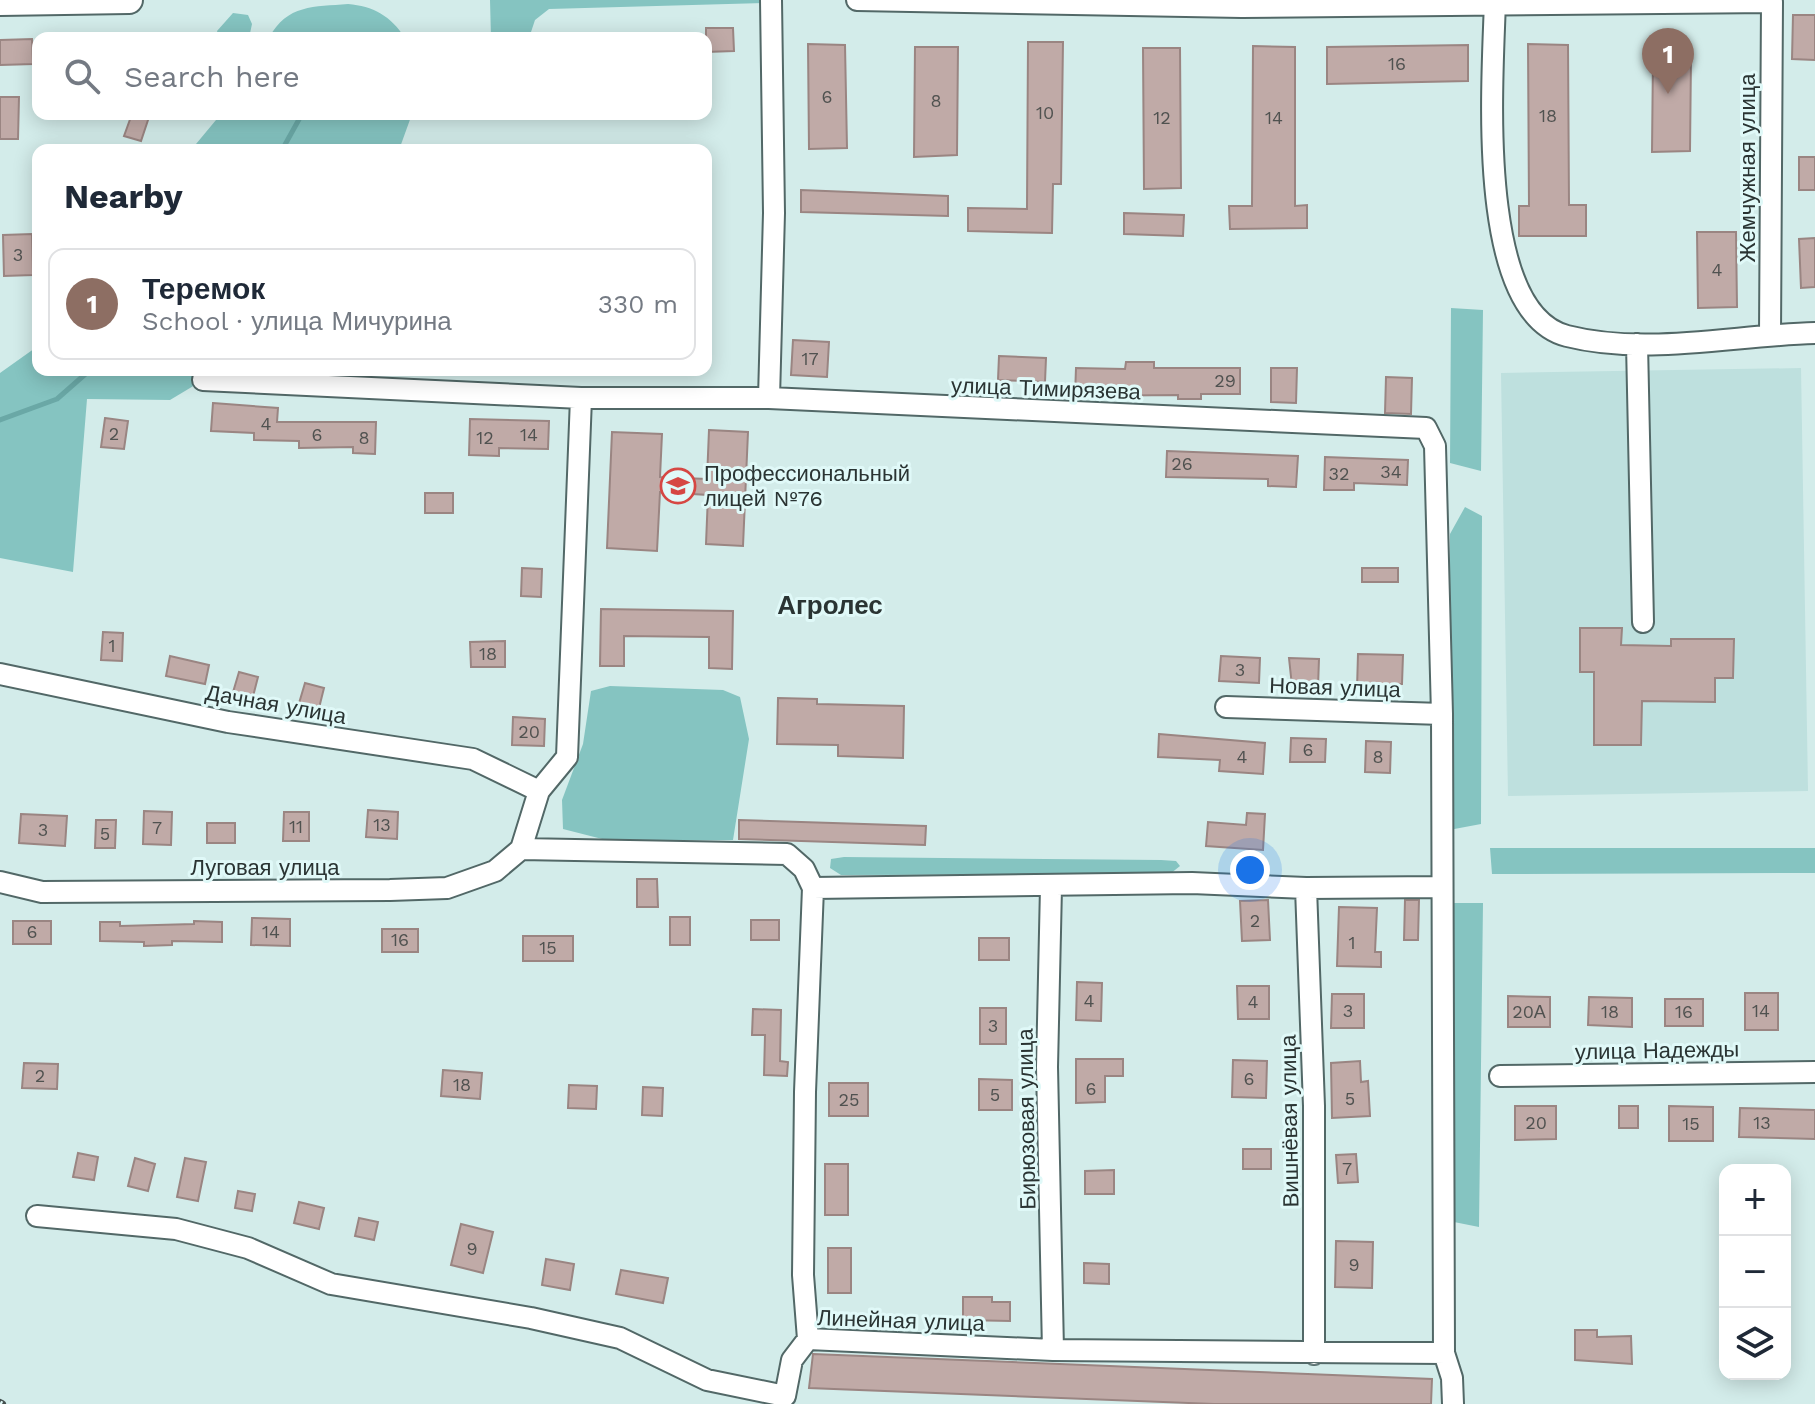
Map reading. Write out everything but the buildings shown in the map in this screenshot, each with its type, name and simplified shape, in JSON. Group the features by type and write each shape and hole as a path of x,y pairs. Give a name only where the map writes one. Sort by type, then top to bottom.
{"street":[{"path":"0,2 129,0"},
{"path":"769,398 774,213 771,0"},
{"path":"857,0 1242,7 1495,2 1772,2"},
{"path":"1495,2 1491,162 1507,258 1523,300 1537,321 1566,336 1637,344 1815,333"},
{"name":"Жемчужная улица","path":"1770,334 1772,2"},
{"path":"1637,344 1643,622"},
{"name":"улица Тимирязева","path":"203,380 581,398 769,398 1426,428 1435,446 1442,714 1444,1353 1452,1378 1453,1404"},
{"path":"581,398 567,757 539,791 521,849 787,854 804,869 813,888 805,1092 803,1275 808,1339"},
{"name":"Дачная улица","path":"0,674 228,722 473,759 539,791"},
{"name":"Новая улица","path":"1226,707 1442,714"},
{"name":"Луговая улица","path":"0,882 42,892 447,888 495,871 521,849"},
{"path":"813,888 1192,883 1306,888 1442,887"},
{"name":"Бирюзовая улица","path":"1051,887 1047,1067 1053,1350"},
{"name":"Вишнёвая улица","path":"1306,888 1314,1106 1314,1354"},
{"name":"улица Надежды","path":"1500,1076 1815,1072"},
{"name":"Линейная улица","path":"37,1216 176,1229 248,1248 331,1284 531,1318 620,1338 707,1380 785,1396 792,1360 808,1339 1053,1350 1444,1353"}],"shaded area":[{"path":"490,0 764,0 764,3 549,9 535,20 531,32 491,32"},
{"path":"348,4 365,7 381,14 400,32 273,32 293,13 313,7"},
{"path":"233,13 248,15 252,24 250,32 217,31"},
{"path":"216,120 410,120 401,144 196,144"},
{"path":"1451,308 1483,310 1481,471 1450,463"},
{"path":"32,350 32,376 210,376 170,400 87,399 73,572 0,558 0,373"},
{"path":"1801,368 1808,791 1508,796 1501,373"},
{"path":"1465,507 1482,516 1481,824 1449,830 1450,534"},
{"path":"610,686 723,690 740,697 749,739 733,840 610,841 563,829 562,800 583,744 591,691"},
{"path":"1490,848 1815,848 1815,873 1492,874"},
{"path":"831,859 1161,860 1176,861 1180,866 1170,874 841,875 830,868"},
{"path":"1454,903 1483,903 1479,1227 1454,1222"}],"waterway":[{"path":"285,144 299,120"},
{"path":"0,420 57,399 83,376"}],"place":[{"name":"Теремок","path":"1668,94"},
{"name":"Профессиональный лицей №76","path":"678,486"}],"district":[{"name":"Агролес","path":"830,605"}]}
